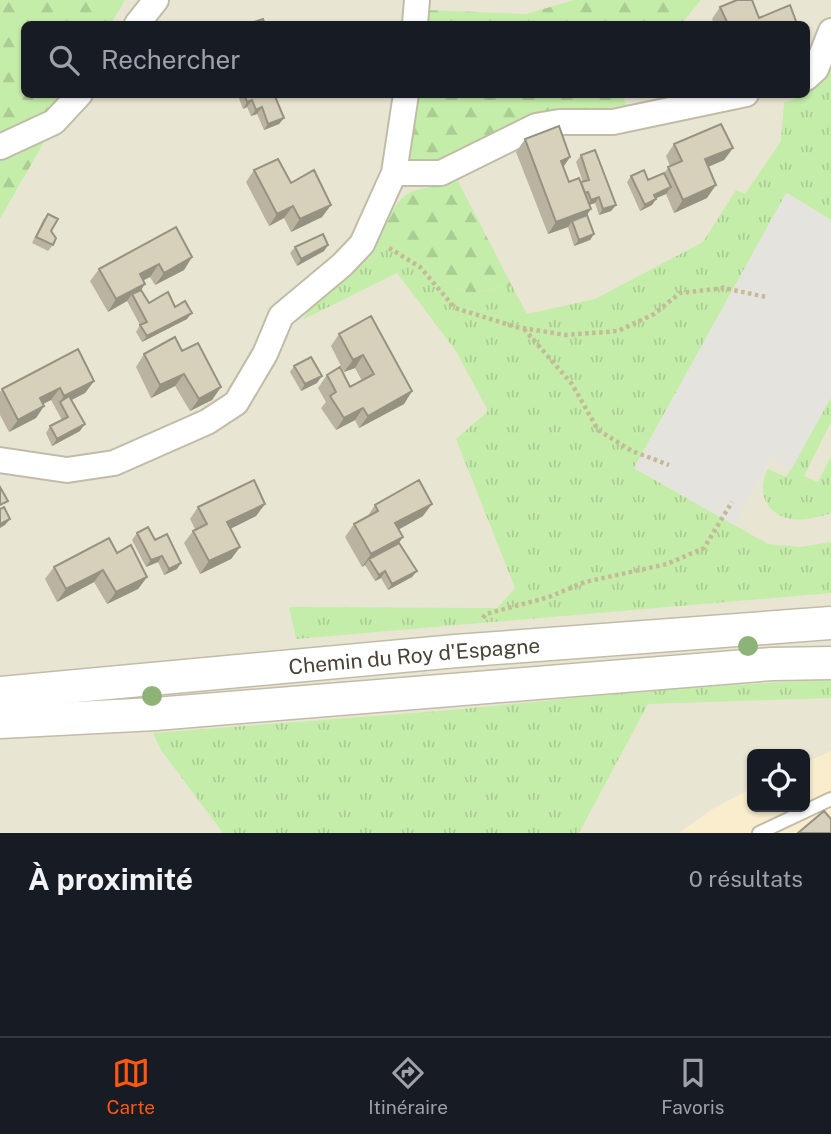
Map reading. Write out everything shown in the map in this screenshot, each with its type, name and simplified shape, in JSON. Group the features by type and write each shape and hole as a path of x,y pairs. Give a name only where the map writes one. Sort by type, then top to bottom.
{"street":[{"path":"139,21 156,0"},
{"path":"415,21 418,0"},
{"path":"810,75 816,69 831,31"},
{"path":"0,147 54,122 76,98"},
{"path":"0,460 67,470 104,465 207,422 236,403 265,354 281,316 342,265 362,244 394,173 405,98"},
{"path":"394,173 441,173 536,126 559,122 613,122 727,98"},
{"name":"Chemin du Roy d'Espagne","path":"0,693 456,651 831,623"},
{"name":"Chemin du Roy d'Espagne","path":"0,722 155,714 772,664 831,663"}],"lane":[{"path":"759,833 831,799"}],"path":[{"path":"362,244 373,250 388,248 420,267 455,307 524,328 566,335 618,331 654,314 680,293 724,288 766,297"},
{"path":"524,328 572,384 598,430 632,451 668,465"},
{"path":"456,651 486,614 550,597 585,582 667,564 704,548 732,502"}],"shaded area":[{"path":"125,0 831,0 831,833 0,833 0,219 69,98 810,98 810,21 113,21"},
{"path":"786,193 831,220 831,397 791,470 771,458 734,525 634,468"},
{"path":"831,751 831,833 679,833 714,808 747,791 747,812 810,812 810,761"}],"green space":[{"path":"0,0 125,0 113,21 21,21 21,98 69,98 0,219"},
{"path":"574,0 701,0 684,21 424,21 426,10 526,14"},
{"path":"831,55 831,220 787,193 634,468 768,544 800,547 831,542 831,593 296,639 289,607 497,608 515,588 456,439 488,411 456,351 397,273 304,319 308,308 382,230 386,237 443,280 468,293 512,286 527,314 595,299 703,242 736,190 745,194 781,141 784,103 796,98 810,98 810,88"},
{"path":"415,98 624,98 627,105 540,118 435,170 407,162"},
{"path":"458,181 512,286 468,293 443,280 386,237 382,230 404,196 419,189"},
{"path":"831,397 831,422 804,476 818,482 831,456 831,513 802,519 783,517 769,507 765,500 764,477 768,469 786,477"},
{"path":"831,679 831,698 648,704 579,833 223,833 161,750 153,733 452,710 655,690"}],"building":[{"path":"737,0 752,0 759,18 790,5 796,21 727,21 720,7"},
{"path":"246,98 276,98 284,118 268,124 262,107 256,110 252,100 247,102"},
{"path":"721,124 733,148 705,159 716,185 683,200 668,167 682,161 674,144"},
{"path":"559,126 570,157 561,161 569,182 579,178 591,209 556,222 525,139"},
{"path":"595,150 616,205 603,209 599,197 591,200 581,182 589,180 581,155"},
{"path":"278,159 291,183 314,170 331,205 300,219 293,206 277,214 254,170"},
{"path":"644,170 648,180 664,173 671,187 654,195 656,199 645,205 631,176"},
{"path":"48,214 58,219 51,231 56,238 53,245 36,237"},
{"path":"587,215 594,234 579,240 572,221"},
{"path":"176,227 192,257 164,273 159,264 140,274 145,284 116,299 99,269"},
{"path":"323,234 328,245 301,259 295,247"},
{"path":"141,290 149,303 168,292 175,307 185,301 192,313 147,336 140,325 147,322 132,294"},
{"path":"371,316 412,391 368,416 363,408 344,418 330,396 336,392 327,375 340,367 350,387 374,374 363,355 353,360 339,334"},
{"path":"175,337 182,351 198,343 221,387 199,399 184,374 160,385 144,354"},
{"path":"78,349 94,381 64,396 60,388 40,398 44,406 18,420 2,389"},
{"path":"311,357 322,376 305,384 294,366"},
{"path":"69,396 85,424 57,439 50,426 68,417 60,402"},
{"path":"254,480 265,504 227,522 240,547 209,561 193,531 207,524 198,507"},
{"path":"419,480 432,504 395,523 403,537 371,554 354,524 378,511 375,505"},
{"path":"0,487 8,501 0,505"},
{"path":"4,507 10,519 0,524 0,509"},
{"path":"148,527 155,540 167,534 181,563 169,569 162,556 151,560 137,533"},
{"path":"109,538 117,553 131,545 147,577 116,592 103,570 66,589 54,567"},
{"path":"399,543 417,571 392,584 385,571 379,575 369,559"},
{"path":"824,811 831,819 831,833 798,833"}]}
